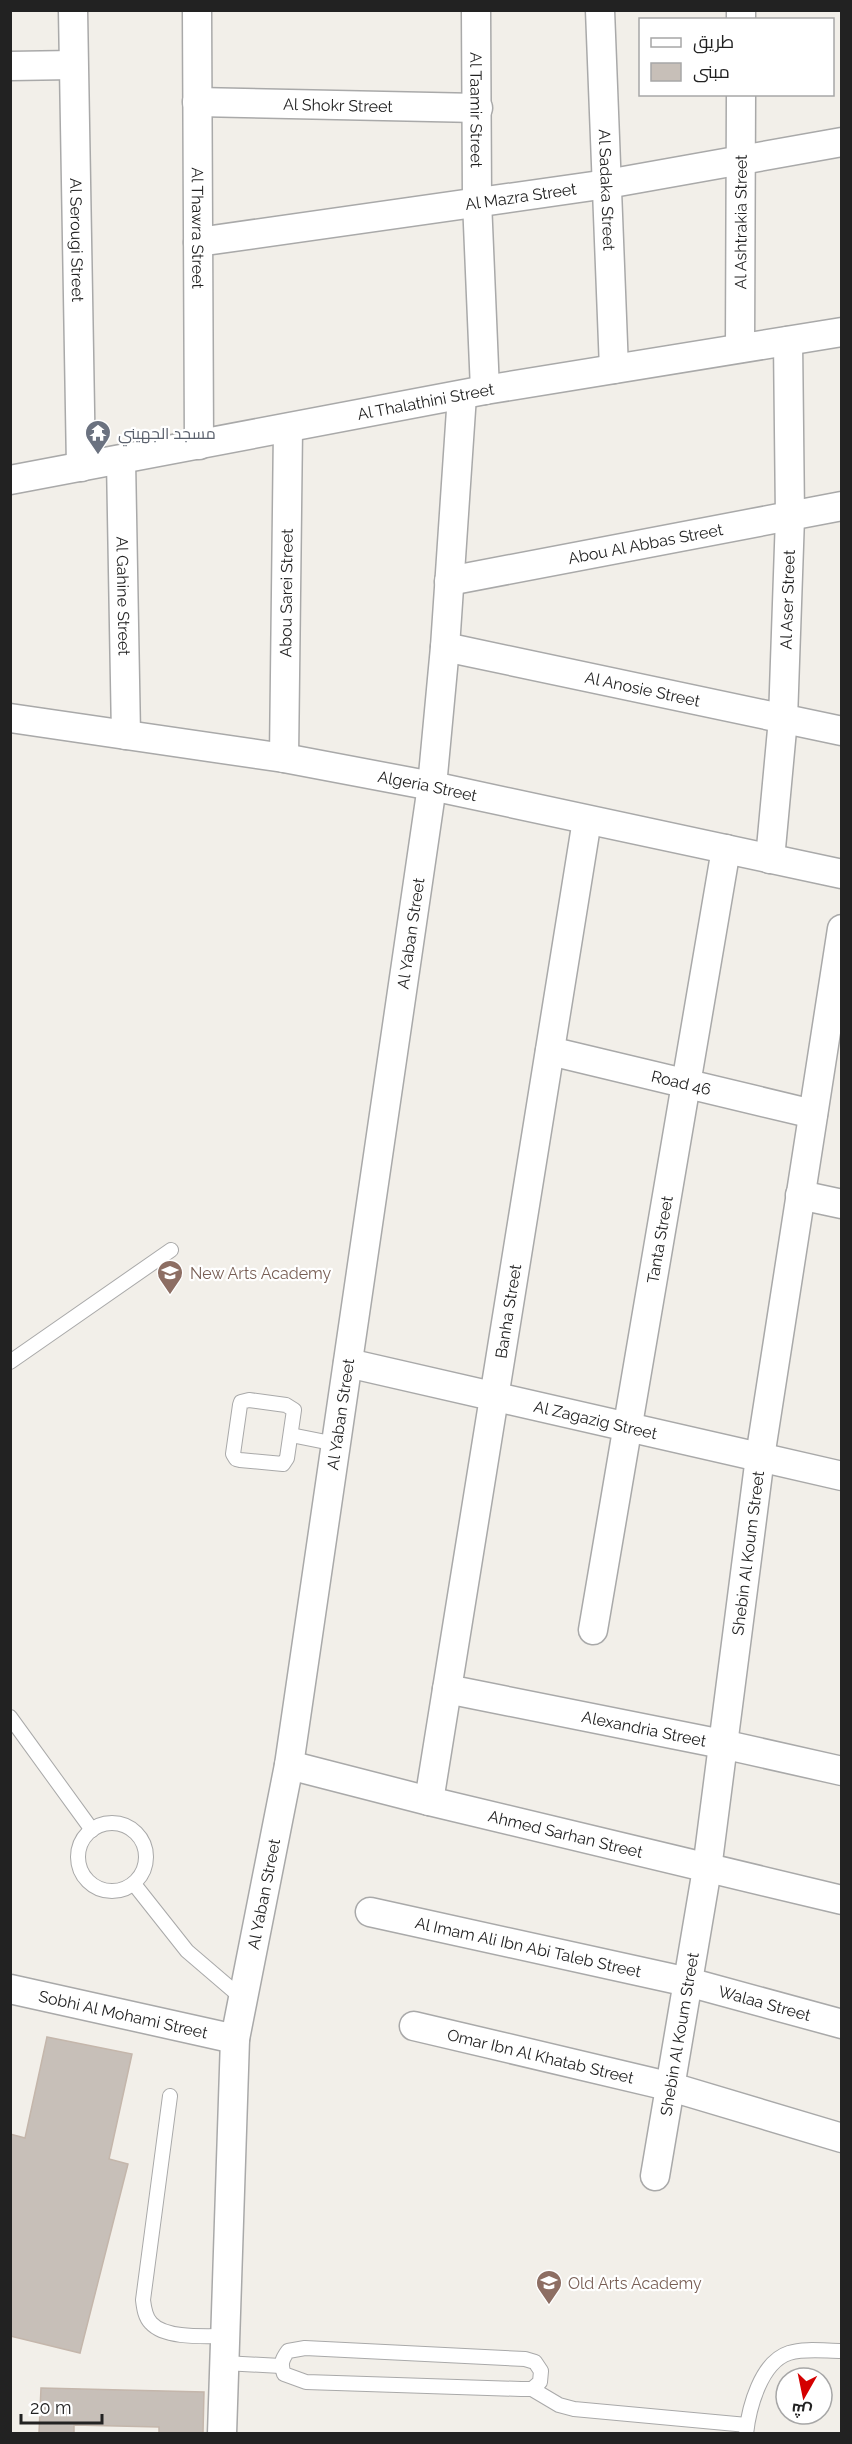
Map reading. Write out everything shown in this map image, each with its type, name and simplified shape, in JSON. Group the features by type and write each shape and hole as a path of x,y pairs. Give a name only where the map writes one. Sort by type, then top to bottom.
{"street":[{"name":"Al Serougi Street","path":"73,10 81,467"},
{"name":"Al Thawra Street","path":"196,10 199,445"},
{"name":"Al Taamir Street","path":"473,392 478,108 476,10"},
{"name":"Al Sadaka Street","path":"600,10 614,369"},
{"path":"10,66 73,65"},
{"name":"Al Ashtrakia Street","path":"740,348 741,96"},
{"name":"Al Shokr Street","path":"197,102 478,108"},
{"name":"Al Mazra Street","path":"198,242 607,184 842,142"},
{"name":"Al Thalathini Street","path":"10,480 473,392 842,332"},
{"name":"Al Aser Street","path":"770,859 783,719 790,517 788,340"},
{"name":"Al Yaban Street","path":"222,2433 235,2039 289,1765 432,786 449,581 473,392"},
{"name":"Abou Sarei Street","path":"284,758 288,428"},
{"name":"Al Gahine Street","path":"121,460 126,735"},
{"name":"Abou Al Abbas Street","path":"449,581 842,506"},
{"name":"Al Anosie Street","path":"445,647 842,731"},
{"name":"Algeria Street","path":"10,718 284,758 432,786 842,874"},
{"name":"Banha Street","path":"429,1801 587,820"},
{"name":"Tanta Street","path":"593,1630 726,849"},
{"name":"Shebin Al Koum Street","path":"654,2176 707,1869 760,1457 842,929"},
{"name":"Road 46","path":"550,1051 813,1114"},
{"path":"800,1195 842,1204"},
{"name":"Al Zagazig Street","path":"348,1363 842,1476"},
{"name":"Alexandria Street","path":"447,1689 722,1744 842,1771"},
{"name":"Ahmed Sarhan Street","path":"289,1765 707,1869 842,1900"},
{"name":"Al Imam Ali Ibn Abi Taleb Street","path":"370,1912 688,1982"},
{"name":"Walaa Street","path":"688,1982 842,2024"},
{"name":"Sobhi Al Mohami Street","path":"10,1989 235,2039"},
{"name":"Omar Ibn Al Khatab Street","path":"414,2026 668,2086 842,2138"}],"lane":[{"path":"10,1362 171,1250"},
{"path":"245,1400 291,1407 294,1415 291,1435 286,1462 283,1464 240,1460 236,1459 233,1454 240,1405 245,1400"},
{"path":"291,1435 336,1444"},
{"path":"10,1717 92,1830"},
{"path":"102,1825 125,1826 135,1832 142,1841 146,1852 146,1864 134,1884 111,1891 100,1889 89,1882 82,1873 78,1862 79,1850 84,1839 92,1830 102,1825"},
{"path":"134,1884 187,1952 244,2001"},
{"path":"170,2096 143,2300 145,2313 151,2323 160,2329 188,2335 281,2366"},
{"path":"532,2389 540,2382 541,2371 535,2362 525,2359 305,2348 288,2351 281,2366 284,2374 289,2378 306,2382 532,2389 559,2405 582,2411 747,2429 753,2402 765,2376 779,2358 789,2353 802,2351 842,2351"}],"building":[{"path":"47,2037 132,2054 109,2159 128,2164 80,2353 10,2336 10,2134 25,2138"},
{"path":"41,2388 204,2392 203,2433 159,2433 159,2427 74,2425 74,2433 39,2433"}],"place":[{"name":"مسجد الجهيني","path":"98,456"},
{"name":"New Arts Academy","path":"170,1296"},
{"name":"Old Arts Academy","path":"549,2306"}]}
